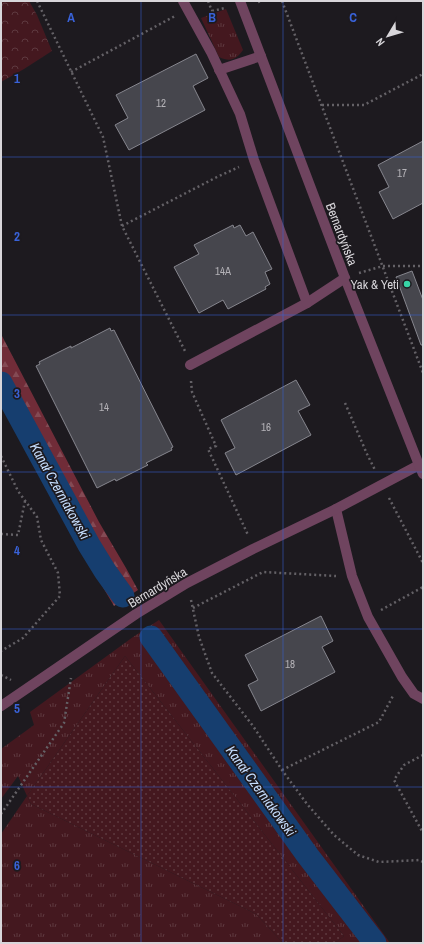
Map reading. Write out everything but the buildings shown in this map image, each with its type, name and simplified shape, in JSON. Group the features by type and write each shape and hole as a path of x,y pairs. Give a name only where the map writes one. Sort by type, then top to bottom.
{"street":[{"name":"Bernardyńska","path":"1,706 136,614 187,583 383,484 421,470 345,278 240,1"},
{"path":"185,5 211,52 240,114 254,160 307,303"},
{"path":"220,70 261,56"},
{"path":"190,365 307,303 345,278"},
{"path":"336,509 352,576 368,617 402,677 414,694 423,700"}],"path":[{"path":"37,1 103,137 122,226 190,360 192,392 216,446 208,449 249,537"},
{"path":"282,1 423,373"},
{"path":"71,72 185,5"},
{"path":"322,105 364,104 423,74"},
{"path":"122,226 217,177 254,160"},
{"path":"345,278 383,266 423,266"},
{"path":"345,403 367,454 423,563"},
{"path":"1,456 18,491 37,517 41,540 58,573 60,596 23,638 1,651"},
{"path":"1,534 18,535 25,501"},
{"path":"352,576 263,572 193,608 199,637 212,674 253,726 282,770 334,835 358,855 379,862 419,860 423,862"},
{"path":"368,617 423,587"},
{"path":"1,814 64,723 75,655"},
{"path":"1,675 15,681"},
{"path":"282,770 379,722 402,677"},
{"path":"423,755 404,765 394,780 423,833"}],"green space":[{"path":"1,1 29,1 37,15 52,51 1,82"},
{"path":"226,9 243,50 238,56 230,60 219,57 201,18"},
{"path":"1,334 99,522 138,590 114,606 1,403"},
{"path":"159,620 390,943 335,943 344,936 125,656 27,796 18,776 1,799 1,749 34,725 30,712 133,637"},
{"path":"125,656 344,936 335,943 283,943 256,914 31,804 27,796"},
{"path":"27,796 31,804 256,914 283,943 1,943 1,834"}],"waterway":[{"name":"Kanał Czerniakowski","path":"1,383 89,545 123,596"},
{"name":"Kanał Czerniakowski","path":"151,637 308,856 375,943"}],"place":[{"name":"Yak & Yeti","path":"407,284"}]}
